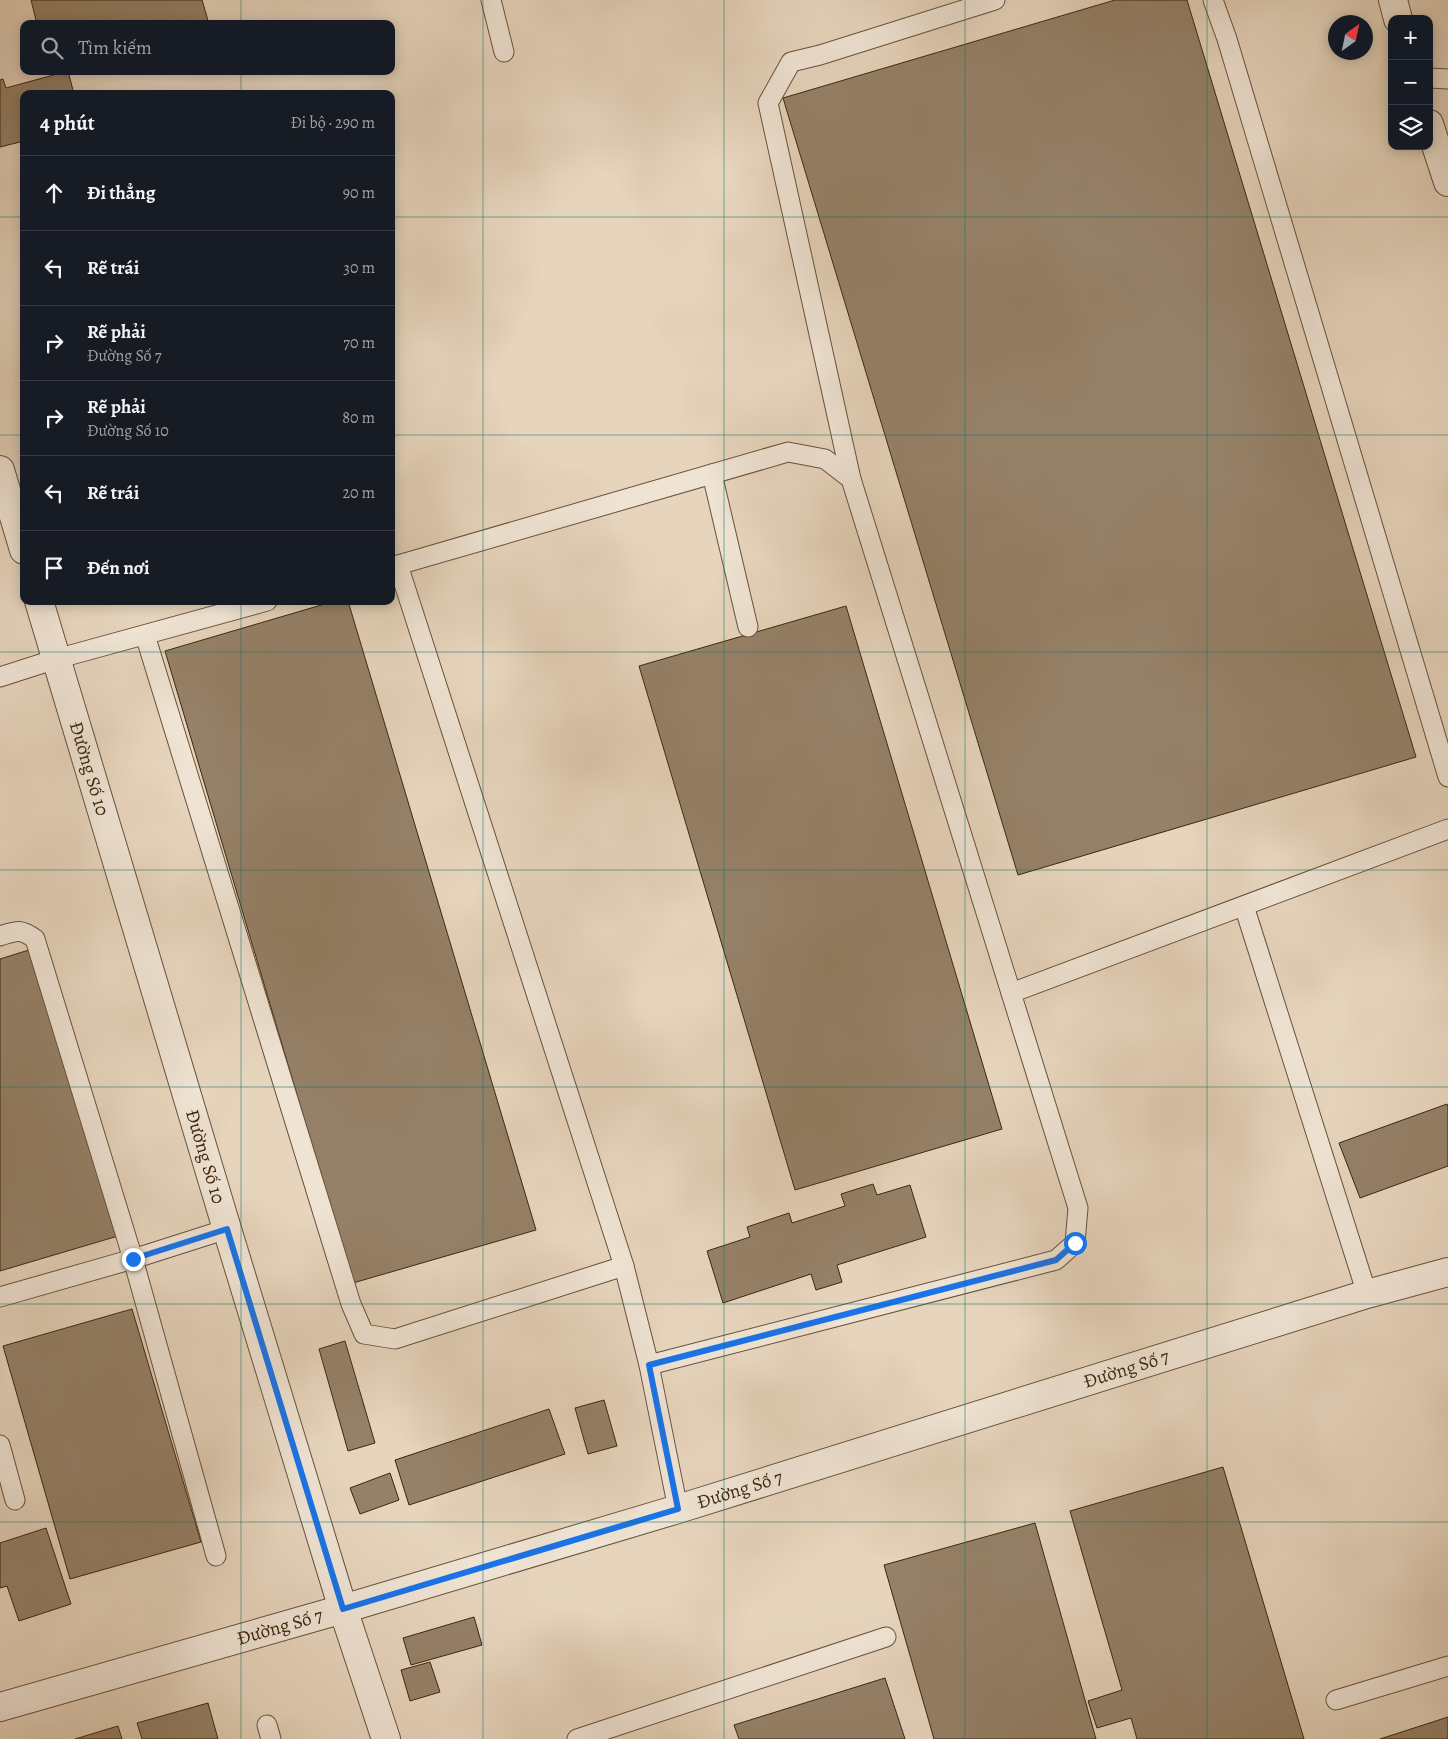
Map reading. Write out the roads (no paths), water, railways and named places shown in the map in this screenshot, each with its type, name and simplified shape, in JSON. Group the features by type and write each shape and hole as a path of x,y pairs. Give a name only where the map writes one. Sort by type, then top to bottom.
{"street":[{"path":"1393,0 1397,15"},
{"path":"1433,136 1448,182"},
{"path":"0,470 20,537"},
{"name":"Đường Số 10","path":"40,605 227,1229 343,1609 386,1739"},
{"name":"Đường Số 7","path":"0,1707 343,1609 678,1509 1366,1294 1448,1272"}],"lane":[{"path":"491,0 504,52"},
{"path":"649,1365 1056,1260 1075,1243 1078,1208 851,478 768,103 791,62 820,55 995,0"},
{"path":"1213,0 1227,39 1448,777"},
{"path":"1433,78 1448,79"},
{"path":"678,1509 649,1365 624,1266 395,566 788,452 825,459 851,478"},
{"path":"712,474 748,627"},
{"path":"0,677 253,605"},
{"path":"145,635 351,1304 364,1334 395,1339 624,1266"},
{"path":"1011,993 1448,829"},
{"path":"1244,906 1366,1294"},
{"path":"0,936 17,930 35,939 133,1259 216,1556"},
{"path":"0,1297 133,1259 227,1229"},
{"path":"0,1445 15,1500"},
{"path":"576,1739 886,1638"},
{"path":"1336,1700 1448,1666"}]}
